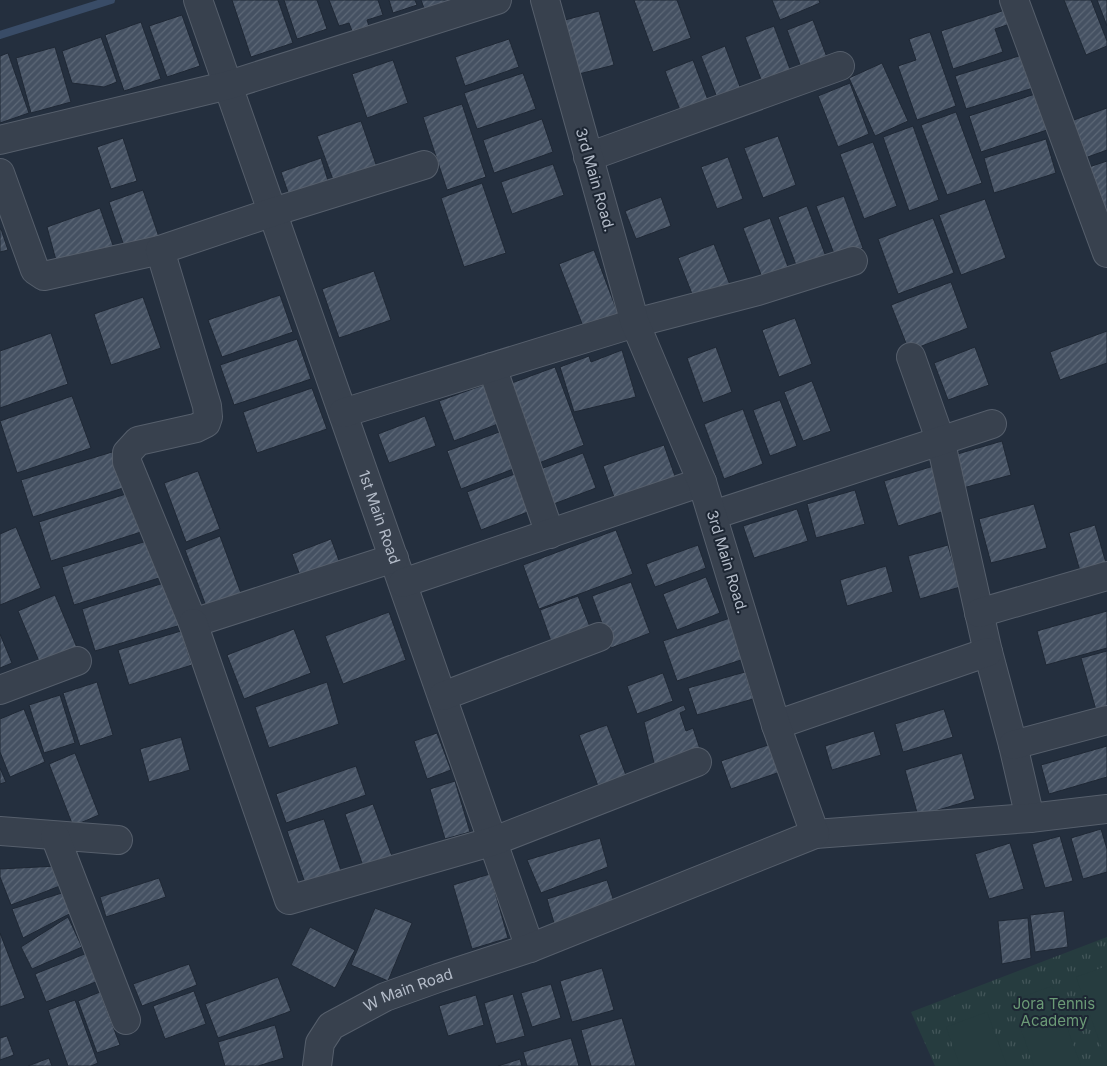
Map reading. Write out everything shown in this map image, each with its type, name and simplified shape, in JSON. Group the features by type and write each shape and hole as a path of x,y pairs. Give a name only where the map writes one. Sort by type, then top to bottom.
{"street":[{"name":"1st Main Road","path":"198,0 530,948"},
{"path":"0,140 229,85 497,0"},
{"name":"3rd Main Road.","path":"545,0 635,323 702,482 776,724 815,834"},
{"path":"1014,0 1107,253"},
{"path":"588,157 840,66"},
{"path":"0,172 35,270 44,276 160,250 273,212 424,166"},
{"path":"160,250 208,406 208,417 206,423 196,428 138,441 127,453 127,462 193,624 289,900 494,841 697,762"},
{"path":"343,413 635,323 758,291 853,261"},
{"path":"911,357 940,439 988,652 1030,818"},
{"path":"492,367 550,534"},
{"path":"712,515 940,439 992,424"},
{"path":"403,583 702,482"},
{"path":"193,624 394,558"},
{"path":"979,613 1107,576"},
{"path":"442,696 599,637"},
{"path":"776,724 988,652"},
{"path":"0,690 78,661"},
{"path":"1013,745 1107,720"},
{"path":"530,948 815,834 1030,818 1107,809"},
{"path":"0,831 118,840"},
{"path":"54,836 126,1020"},
{"name":"W Main Road","path":"317,1066 320,1042 331,1026 385,997 530,948"}],"green space":[{"name":"Jora Tennis Academy","path":"1107,937 1107,1066 935,1066 911,1012"},
{"path":"1107,966 1107,1062 1076,977"},
{"path":"1052,986 1081,1066 1034,1066 1011,1001"},
{"path":"987,1012 1007,1066 960,1066 946,1027"}],"building":[{"path":"232,0 278,0 293,43 251,57"},
{"path":"284,0 317,0 327,29 297,39"},
{"path":"329,0 378,0 383,15 367,20 369,26 352,31 349,23 339,26"},
{"path":"389,0 415,0 417,5 393,13"},
{"path":"421,0 457,0 425,11"},
{"path":"634,0 677,0 691,38 653,52"},
{"path":"772,0 819,0 820,3 780,20"},
{"path":"1064,0 1091,0 1107,41 1107,46 1086,55"},
{"path":"1097,0 1107,0 1107,26"},
{"path":"1005,10 1010,24 995,29 1003,52 953,69 941,31"},
{"path":"599,11 614,65 575,75 561,21"},
{"path":"182,15 200,66 167,77 149,26"},
{"path":"813,20 831,68 805,78 787,30"},
{"path":"141,22 161,79 124,91 105,35"},
{"path":"774,26 794,80 765,90 745,37"},
{"path":"930,32 956,106 917,120 898,66 916,60 909,39"},
{"path":"101,37 117,82 104,87 72,83 62,51"},
{"path":"509,39 519,67 465,86 455,57"},
{"path":"725,46 743,95 719,103 701,56"},
{"path":"55,47 71,102 31,113 16,58"},
{"path":"8,53 29,113 0,123 0,56"},
{"path":"1022,55 1033,88 966,109 955,76"},
{"path":"393,60 408,103 367,118 352,74"},
{"path":"693,60 711,108 683,118 665,71"},
{"path":"882,63 908,121 875,136 849,78"},
{"path":"523,73 536,109 477,129 464,93"},
{"path":"850,83 869,134 838,147 818,96"},
{"path":"1035,94 1047,130 981,152 969,116"},
{"path":"462,104 486,177 447,190 423,117"},
{"path":"1107,108 1107,150 1085,158 1071,121"},
{"path":"956,112 982,183 947,195 921,125"},
{"path":"542,119 553,152 494,173 483,140"},
{"path":"361,121 379,173 336,188 317,136"},
{"path":"913,126 939,200 909,211 883,137"},
{"path":"778,136 796,185 763,198 744,148"},
{"path":"123,138 137,181 111,189 97,147"},
{"path":"1046,139 1056,173 994,193 984,158"},
{"path":"873,142 897,206 864,219 840,154"},
{"path":"728,157 743,199 717,209 701,167"},
{"path":"321,158 331,190 292,204 281,172"},
{"path":"1107,161 1107,210 1105,211 1089,167"},
{"path":"553,164 564,195 512,214 501,182"},
{"path":"482,183 506,253 464,267 441,198"},
{"path":"143,190 160,240 126,252 109,202"},
{"path":"844,196 863,248 836,259 816,206"},
{"path":"661,197 671,226 636,239 625,211"},
{"path":"985,199 1006,258 961,275 939,215"},
{"path":"807,206 828,262 799,273 778,217"},
{"path":"100,208 115,251 57,264 47,227"},
{"path":"770,218 791,275 765,285 743,228"},
{"path":"933,218 954,273 898,294 878,239"},
{"path":"0,229 8,250 0,252"},
{"path":"714,244 730,285 694,299 678,258"},
{"path":"594,250 619,316 584,329 559,264"},
{"path":"374,271 391,320 339,338 322,289"},
{"path":"951,282 968,328 909,351 891,305"},
{"path":"280,295 293,332 222,357 208,320"},
{"path":"143,297 161,348 111,365 94,314"},
{"path":"795,318 812,364 779,377 762,330"},
{"path":"1107,331 1107,363 1060,380 1050,352"},
{"path":"51,333 68,384 0,408 0,351"},
{"path":"297,339 311,379 234,405 220,365"},
{"path":"716,347 732,392 703,403 687,358"},
{"path":"975,347 989,385 948,400 934,363"},
{"path":"622,350 636,397 574,412 560,367 589,356 591,362"},
{"path":"555,367 584,445 539,463 509,384"},
{"path":"812,381 831,431 803,441 784,392"},
{"path":"489,383 503,422 454,441 439,401"},
{"path":"312,388 327,429 257,453 243,412"},
{"path":"72,396 91,448 17,473 0,421"},
{"path":"780,400 797,446 770,456 753,410"},
{"path":"743,409 763,464 724,479 704,424"},
{"path":"425,416 436,446 389,463 378,434"},
{"path":"502,431 516,468 461,489 447,451"},
{"path":"1002,441 1011,475 963,488 954,455"},
{"path":"664,445 677,482 616,503 603,466"},
{"path":"112,452 123,488 33,517 21,480"},
{"path":"583,453 596,488 551,505 538,470"},
{"path":"937,465 951,509 898,526 884,481"},
{"path":"198,471 220,529 186,542 164,483"},
{"path":"520,472 533,510 481,530 467,492"},
{"path":"855,490 865,524 816,538 807,504"},
{"path":"129,493 141,532 51,561 39,522"},
{"path":"1034,504 1047,548 991,563 979,519"},
{"path":"797,509 808,541 754,558 743,526"},
{"path":"1095,525 1106,563 1080,571 1069,533"},
{"path":"16,527 41,588 0,605 0,534"},
{"path":"616,530 633,574 539,609 523,565"},
{"path":"220,536 245,604 210,617 185,550"},
{"path":"331,539 341,566 302,581 292,554"},
{"path":"150,540 162,577 74,605 62,567"},
{"path":"698,545 706,568 655,587 646,564"},
{"path":"948,545 960,587 920,599 908,556"},
{"path":"886,566 893,592 847,606 840,580"},
{"path":"706,577 720,613 677,630 663,594"},
{"path":"170,581 184,624 95,651 82,609"},
{"path":"631,582 650,633 611,648 592,596"},
{"path":"55,595 78,650 41,666 18,611"},
{"path":"578,596 592,632 553,647 540,610"},
{"path":"1107,611 1107,648 1046,665 1037,631"},
{"path":"389,612 406,660 343,684 325,636"},
{"path":"730,618 744,659 677,681 663,641"},
{"path":"294,629 311,673 244,699 227,655"},
{"path":"181,631 192,665 129,685 118,650"},
{"path":"0,634 12,663 0,668"},
{"path":"1107,651 1107,707 1096,710 1081,658"},
{"path":"745,672 753,699 697,715 688,688"},
{"path":"663,673 673,701 637,714 627,686"},
{"path":"97,682 113,735 80,746 63,693"},
{"path":"327,682 339,724 269,748 255,707"},
{"path":"60,695 75,743 44,753 29,705"},
{"path":"684,705 686,710 680,713 686,731 693,728 702,755 655,767 644,722"},
{"path":"24,709 45,762 10,777 0,752 0,719"},
{"path":"944,709 953,737 903,752 895,724"},
{"path":"607,725 626,775 598,786 579,735"},
{"path":"874,731 881,755 832,770 825,746"},
{"path":"437,733 451,770 427,779 414,741"},
{"path":"181,737 190,770 149,782 140,749"},
{"path":"774,743 783,771 731,789 721,761"},
{"path":"1107,746 1107,777 1049,794 1041,765"},
{"path":"75,753 99,815 73,826 49,764"},
{"path":"962,753 975,799 918,816 905,770"},
{"path":"356,766 366,795 286,823 276,794"},
{"path":"0,768 6,782 0,784"},
{"path":"455,781 470,832 445,839 430,789"},
{"path":"373,804 393,859 364,869 345,814"},
{"path":"324,819 341,871 305,883 287,831"},
{"path":"1101,829 1107,849 1107,872 1083,879 1071,838"},
{"path":"1060,836 1073,881 1045,888 1032,844"},
{"path":"600,838 608,867 541,893 527,860"},
{"path":"1010,843 1024,889 989,899 975,854"},
{"path":"57,866 65,884 11,905 0,877 0,869"},
{"path":"490,874 508,938 472,949 453,885"},
{"path":"159,878 166,897 106,917 100,897"},
{"path":"607,880 617,911 556,930 547,899"},
{"path":"68,891 75,911 23,938 12,909"},
{"path":"375,908 412,923 388,981 351,965"},
{"path":"1064,911 1068,947 1035,952 1030,915"},
{"path":"68,917 82,947 32,969 21,947"},
{"path":"1028,918 1031,958 1002,964 998,921"},
{"path":"310,927 355,950 335,988 291,965"},
{"path":"0,933 25,998 0,1007"},
{"path":"87,953 98,981 46,1002 35,974"},
{"path":"189,964 197,985 142,1006 133,984"},
{"path":"602,968 614,1010 572,1022 560,981"},
{"path":"278,977 291,1011 218,1038 205,1004"},
{"path":"551,984 561,1018 532,1027 521,993"},
{"path":"194,991 206,1024 165,1039 153,1006"},
{"path":"100,992 120,1045 97,1053 78,1001"},
{"path":"513,994 525,1036 496,1044 484,1003"},
{"path":"476,995 484,1025 448,1036 439,1006"},
{"path":"75,1000 98,1063 91,1066 68,1066 48,1010"},
{"path":"622,1018 636,1066 591,1066 581,1030"},
{"path":"275,1025 284,1058 258,1066 225,1066 218,1042"},
{"path":"7,1036 14,1055 0,1060 0,1038"},
{"path":"571,1038 579,1066 527,1066 523,1052"},
{"path":"49,1058 52,1066 28,1066"},
{"path":"520,1059 522,1066 498,1066"}],"waterway":[{"path":"0,35 111,0"}]}
